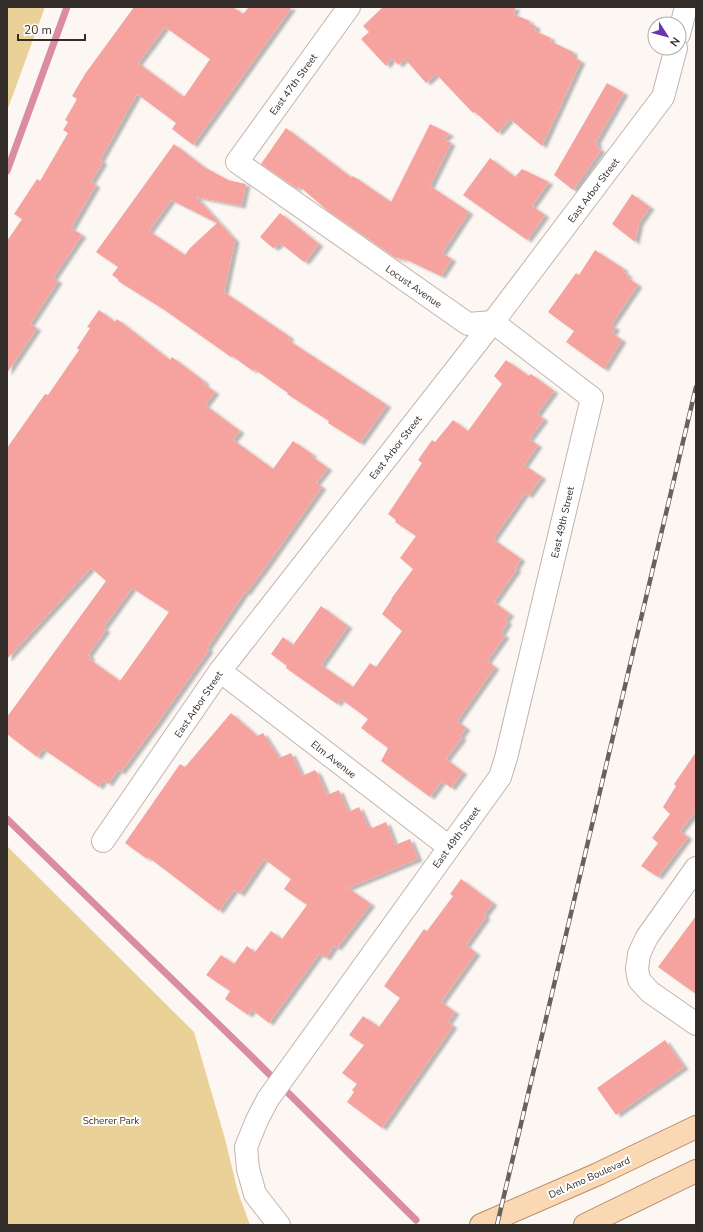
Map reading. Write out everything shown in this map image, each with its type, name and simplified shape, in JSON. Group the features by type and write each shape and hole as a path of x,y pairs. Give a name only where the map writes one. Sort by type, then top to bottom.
{"main road":[{"name":"Del Amo Boulevard","path":"481,1225 598,1174 696,1126"},
{"path":"585,1225 696,1171"}],"street":[{"name":"East 47th Street","path":"237,162 349,7"},
{"name":"East Arbor Street","path":"103,841 220,671 493,322 663,97 674,56"},
{"name":"Locust Avenue","path":"237,162 468,324 493,322"},
{"name":"East 49th Street","path":"279,1225 255,1194 248,1169 246,1147 257,1120 268,1099 292,1068 500,777 506,758 592,398 493,322"},
{"name":"Elm Avenue","path":"220,671 449,847"},
{"path":"696,868 648,937 639,954 639,980 650,992 696,1024"}],"green space":[{"path":"7,7 45,7 7,111"},
{"name":"Scherer Park","path":"7,846 194,1032 225,1139 238,1192 250,1225 7,1225"}],"building":[{"path":"134,7 233,7 243,14 249,7 292,7 193,145 172,129 176,123 137,94 100,160 103,162 91,182 96,185 71,228 82,235 53,278 58,281 30,324 37,328 7,373 7,241 22,219 14,214 37,179 40,181 68,133 63,130 68,122 65,120 77,99 72,96 85,74","holes":["165,27 210,59 184,97 138,63"]},
{"path":"383,7 516,7 513,14 530,21 529,23 536,26 535,31 551,38 550,41 573,52 573,57 581,61 542,146 510,119 498,133 475,112 473,113 436,74 426,83 405,59 398,65 392,58 386,66 361,39 369,32 363,26"},
{"path":"607,83 624,93 596,142 598,144 596,146 601,150 573,190 554,175"},
{"path":"430,124 450,134 444,139 451,143 430,186 469,212 442,253 452,259 441,276 403,258 402,260 398,257 397,259 328,211 299,186 297,189 261,164 286,128 352,178 353,176 391,202"},
{"path":"174,144 204,167 228,180 246,184 241,206 196,197 235,240 224,292 290,337 288,340 387,405 360,443 328,423 329,421 287,394 288,393 254,369 253,371 232,356 231,357 163,309 118,281 119,280 112,275 118,267 96,252","holes":["171,200 217,223 190,248 185,255 149,231"]},
{"path":"490,158 515,177 522,169 549,182 532,206 545,215 527,240 463,195"},
{"path":"632,194 650,207 639,223 635,242 612,224"},
{"path":"280,213 319,244 306,261 304,262 280,243 273,248 260,237"},
{"path":"595,250 624,269 623,271 628,275 627,277 638,285 611,325 616,328 612,333 622,340 604,369 566,342 574,331 548,312 576,273 579,275"},
{"path":"99,310 115,322 117,319 170,360 172,357 205,382 204,384 215,392 205,405 240,431 233,440 273,469 293,441 312,454 311,456 328,468 316,483 322,487 264,569 246,593 245,592 207,648 209,650 156,725 121,772 118,770 108,784 103,780 99,787 43,749 37,757 7,734 7,717 106,581 91,568 7,659 7,448 45,394 48,395 79,350 77,348 90,328 87,327","holes":["132,588 169,612 120,681 89,659 91,657 88,655 106,630 103,628"]},
{"path":"506,360 529,376 531,374 554,391 537,414 544,419 529,439 538,445 524,465 542,477 528,496 525,493 493,539 521,559 515,568 517,569 494,602 510,614 505,620 508,622 501,633 505,636 487,661 495,667 457,721 466,728 460,736 462,738 446,759 463,772 451,788 442,781 430,797 381,761 388,748 361,728 368,719 341,699 337,704 286,668 287,666 271,654 283,637 293,645 321,606 348,626 321,665 353,687 370,663 376,667 402,631 382,614 413,569 400,558 416,536 395,522 396,520 388,514 422,463 418,460 432,440 435,442 453,420 468,431 502,384 494,376"},
{"path":"231,713 257,736 263,733 279,758 291,753 302,776 315,770 327,795 339,790 348,812 359,807 368,827 371,826 372,828 386,822 395,845 410,839 418,859 348,888 371,904 337,948 334,946 326,958 319,954 269,1023 252,1010 248,1015 225,999 230,991 206,975 221,955 234,964 247,946 255,952 271,931 282,939 307,905 284,889 291,879 264,859 240,894 234,890 219,911 148,857 147,859 125,843 180,764 185,767"},
{"path":"696,752 696,811 680,831 688,837 658,877 641,866 658,843 652,838 670,814 663,807 676,786 674,784"},
{"path":"461,879 493,903 484,915 486,917 466,945 476,953 441,1002 455,1012 448,1022 453,1026 382,1128 347,1102 354,1092 352,1090 357,1084 342,1073 364,1045 349,1035 363,1016 379,1027 400,998 384,986 424,929 427,931 453,896 450,894"},
{"path":"696,916 696,994 658,967"},
{"path":"665,1040 684,1067 616,1115 597,1088"}],"waterway":[{"path":"7,171 67,7"},
{"path":"7,819 248,1053 416,1220"}],"railway":[{"path":"497,1225 696,387"}]}
